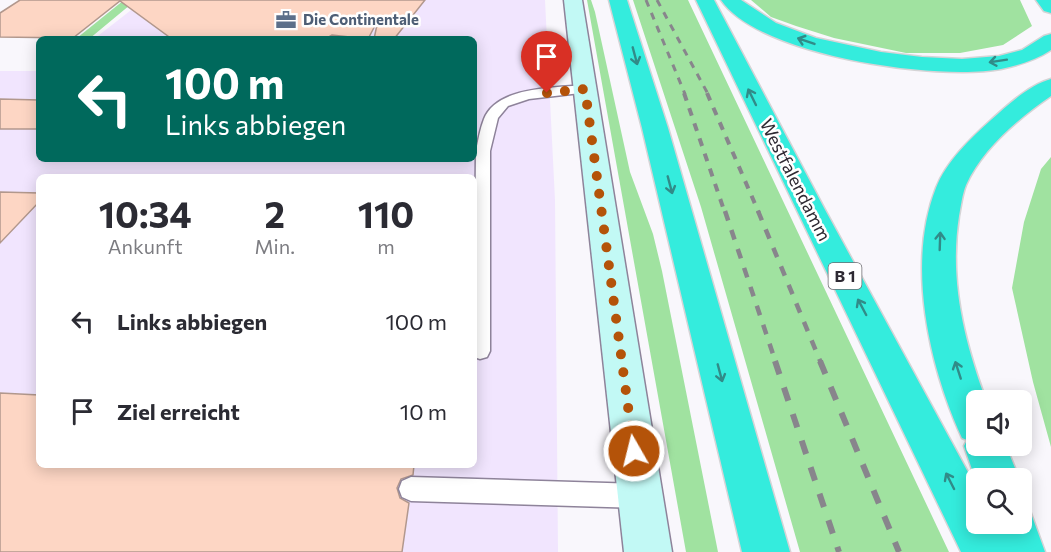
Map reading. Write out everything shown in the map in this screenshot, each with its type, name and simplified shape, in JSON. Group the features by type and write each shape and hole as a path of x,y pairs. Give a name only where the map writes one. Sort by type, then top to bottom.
{"highway":[{"path":"618,0 655,128 766,552"},
{"name":"Westfalendamm","path":"705,0 783,160 873,327 986,552"},
{"path":"730,0 740,10 783,33 813,44 902,62 946,64 990,62 1028,55 1047,45 1051,40"},
{"path":"1045,0 1051,8"},
{"path":"966,395 947,337 940,300 939,235 952,183 988,136 1033,97 1051,86"},
{"path":"1016,534 1021,552"}],"street":[{"path":"573,0 648,552"}],"lane":[{"path":"480,351 483,151 490,118 503,104 527,95 585,89"},
{"path":"411,489 640,496"}],"shaded area":[{"path":"144,0 545,0 555,200 558,552 0,552 0,71 36,71 36,162 477,162 477,36 98,36"}],"green space":[{"path":"124,0 136,0 93,36 79,36"},
{"path":"587,0 591,0 595,12 630,172 653,234 662,271 718,552 686,552"},
{"path":"633,0 688,0 949,552 800,552 701,207"},
{"path":"751,0 1020,0 1032,26 1003,45 960,53 906,53 834,38 796,26 771,17"},
{"path":"1051,157 1051,447 1033,382 1012,288 1024,222 1041,169"}],"building":[{"name":"Die Continentale","path":"20,0 425,0 396,36 375,36 378,20 370,36 168,36 120,1 76,36 0,37 0,13"},
{"path":"0,99 36,100 36,129 0,129"},
{"path":"0,192 36,193 36,205 0,243"},
{"path":"0,393 36,395 36,468 414,468 413,475 401,479 397,488 400,498 409,503 402,552 0,552"}],"railway":[{"path":"646,0 685,94"},
{"path":"657,0 708,94"},
{"path":"684,93 725,213"},
{"path":"707,93 759,213"},
{"path":"725,211 776,363"},
{"path":"758,211 821,363"},
{"path":"775,361 839,552"},
{"path":"820,361 899,552"}],"place":[{"name":"Die Continentale","path":"286,20"}],"route":[{"path":"547,93 585,89 634,451"}]}
